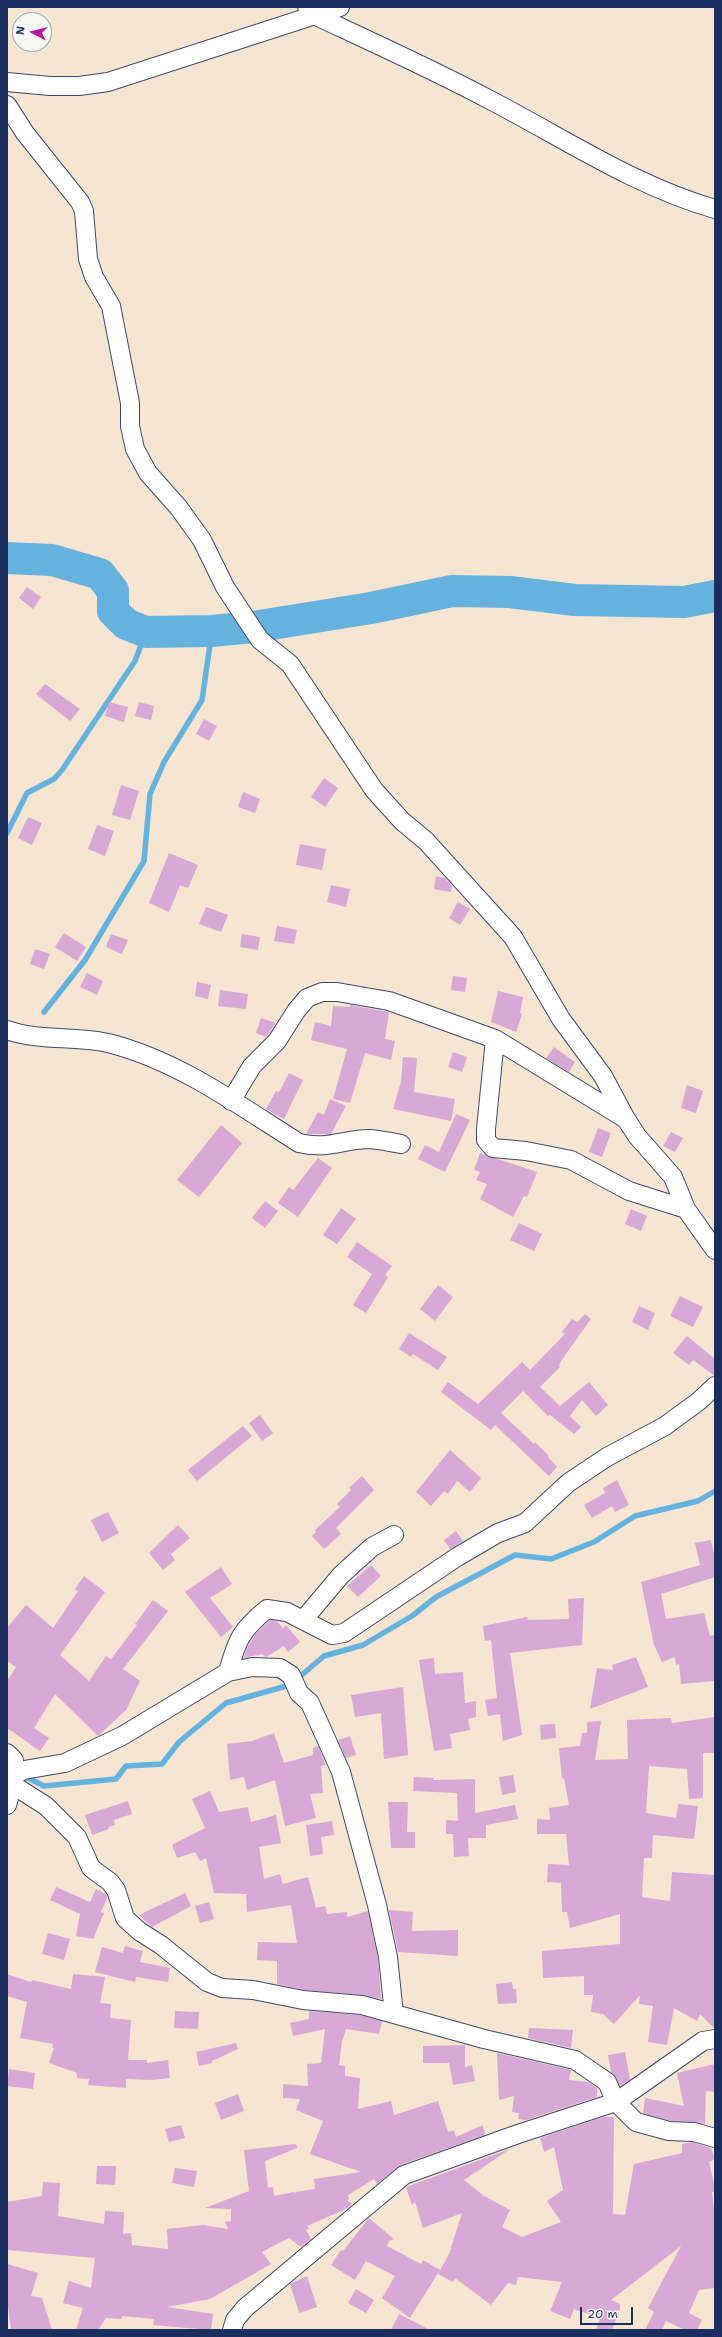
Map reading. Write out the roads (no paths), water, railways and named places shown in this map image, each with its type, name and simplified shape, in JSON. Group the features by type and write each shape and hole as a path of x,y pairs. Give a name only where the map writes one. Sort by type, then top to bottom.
{"street":[{"path":"7,82 57,86 108,82 311,11 340,7"},
{"path":"311,11 491,101 619,171 687,200 715,209"},
{"path":"7,106 25,134 80,202 84,211 88,259 94,277 111,306 130,403 130,426 135,449 148,473 179,508 202,540 225,587 260,640 290,664 374,790 402,821 426,841 513,937 561,1019 603,1076 637,1136 674,1178 686,1209 715,1250"},
{"path":"231,1101 252,1066 277,1041 296,1010 307,998 322,992 337,992 389,1001 495,1039 626,1119"},
{"path":"7,1030 41,1037 90,1039 113,1044 171,1066 299,1143 313,1146 330,1146 370,1139 401,1144"},
{"path":"495,1039 486,1130 486,1140 493,1148 526,1151 571,1160 629,1191 686,1209"},
{"path":"228,1672 236,1645 248,1625 267,1609 288,1612 304,1619 332,1635 344,1633 456,1557 498,1533 525,1523 568,1483 607,1457 665,1426 687,1410 715,1386"},
{"path":"304,1619 341,1575 372,1547 394,1536"},
{"path":"12,1778 24,1770 65,1763 122,1736 228,1672 252,1667 280,1668 291,1675 299,1693 310,1704 326,1733 341,1772 388,1957 394,2014"},
{"path":"7,1753 14,1760 7,1805"},
{"path":"12,1778 46,1806 77,1837 91,1868 110,1882 116,1890 126,1918 139,1931 161,1945 207,1982 222,1988 258,1991 303,2000 362,2005 575,2060 607,2082 616,2102 636,2122 669,2131 694,2132 715,2138"},
{"path":"232,2330 235,2320 245,2308 404,2175 518,2134 616,2102 703,2041 715,2039"}],"waterway":[{"path":"7,558 52,560 100,574 113,591 113,611 126,624 146,632 212,631 253,627 371,608 452,591 510,592 575,600 684,602 715,596"},
{"path":"44,1012 85,960 144,861 150,794 164,762 202,700 212,631"},
{"path":"7,833 27,793 54,779 62,770 135,661 146,632"},
{"path":"24,1776 44,1786 116,1779 126,1766 162,1764 179,1742 226,1703 290,1685 324,1656 363,1645 412,1616 436,1597 515,1555 551,1559 594,1542 635,1516 698,1501 715,1491"}]}
